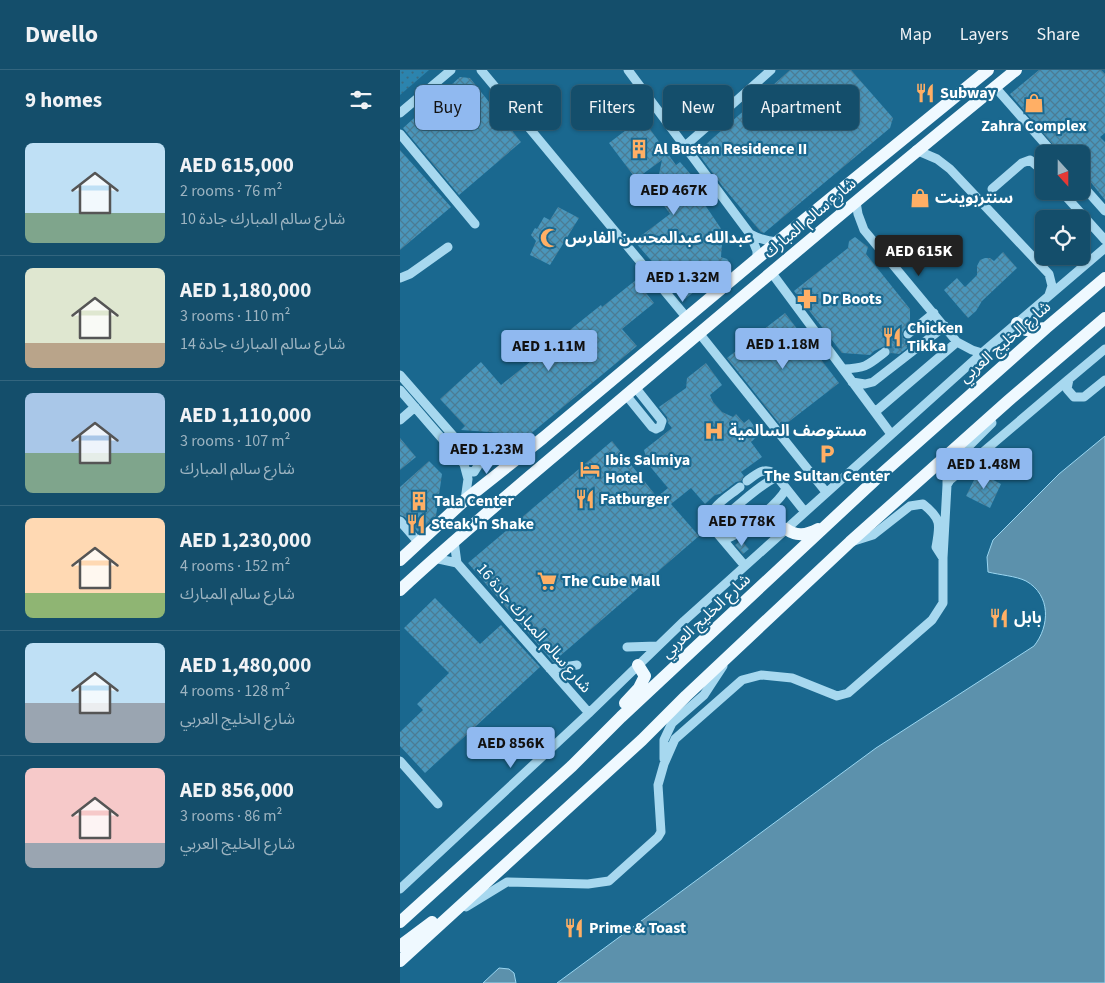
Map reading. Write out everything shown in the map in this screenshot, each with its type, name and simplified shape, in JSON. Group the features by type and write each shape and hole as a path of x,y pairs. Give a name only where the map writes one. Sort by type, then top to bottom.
{"main road":[{"name":"شارع سالم المبارك","path":"400,590 434,558 630,391 916,150 1016,70"},
{"name":"شارع سالم المبارك","path":"400,560 465,500 543,438 985,71"},
{"name":"شارع الخليج العربي","path":"400,922 566,771 876,479 1105,278"},
{"path":"400,961 642,740 850,542 1008,401 1105,318"},
{"path":"1017,323 1026,330 1046,328"},
{"path":"539,468 530,465 529,458 543,438"},
{"path":"786,529 791,533 802,535 829,523"},
{"path":"600,738 604,728 639,688 646,676 638,665"},
{"path":"400,946 490,878"}],"street":[{"path":"400,113 451,70"},
{"path":"481,70 687,318"},
{"path":"628,70 750,234 757,251 757,260"},
{"path":"685,146 771,70"},
{"path":"995,87 1046,145"},
{"path":"400,134 476,224"},
{"path":"916,150 937,159 950,169 1049,274 1052,286 1048,296"},
{"path":"992,189 1022,163 1030,160 1035,164"},
{"path":"1090,194 1105,211"},
{"path":"1069,200 1105,240"},
{"path":"856,202 864,230 957,342 982,353"},
{"path":"750,234 768,242 778,242"},
{"path":"400,278 410,274 448,247"},
{"path":"400,889 589,713 657,646 826,492 982,353 1105,248"},
{"path":"771,272 891,434"},
{"path":"908,334 934,313"},
{"path":"852,382 865,384 873,382 945,326"},
{"path":"699,333 826,492"},
{"path":"875,412 957,342"},
{"path":"947,485 954,475 1105,348"},
{"path":"843,369 868,366 885,352"},
{"path":"400,374 470,455 484,462 490,462 525,452"},
{"path":"1069,379 1068,392 1077,398 1086,395 1105,380"},
{"path":"400,390 453,450 467,471 468,479 465,500"},
{"path":"443,922 507,882 588,884 609,881 658,837 661,832 658,786 664,764 675,739 742,680 761,675 792,678 837,696 848,693 932,620 943,603 947,473 951,464 1005,409 1008,401"},
{"path":"400,420 415,407"},
{"path":"467,471 474,472 478,468 479,464 476,458"},
{"path":"745,566 714,530 710,519 712,511 757,473 765,470 774,473 805,512"},
{"path":"714,530 729,514 766,483 777,477"},
{"path":"723,540 742,531 780,499 786,488"},
{"path":"850,542 873,535 910,506 923,504 934,513 940,527 936,547 943,558"},
{"path":"400,521 419,543"},
{"name":"شارع سالم المبارك جادة 16","path":"454,541 457,564 589,713"},
{"name":"شارع سالم المبارك جادة 16","path":"434,558 457,564"},
{"path":"627,647 657,646"},
{"path":"664,764 664,740 672,723 704,695 731,654"},
{"path":"550,670 577,665"},
{"path":"400,762 438,804"}],"shaded area":[{"path":"400,70 429,70 400,95"},
{"path":"1105,436 1105,983 557,983 876,748 1034,646 1043,629 1045,620 1044,602 1040,594 1034,587 1022,579 988,572 987,557 993,540 1059,474"},
{"path":"499,968 509,969 514,973 516,983 483,983"}],"building":[{"path":"790,70 851,70 893,118 890,128 764,233 761,232 723,187 697,152 722,130 733,130 733,120 743,111 743,130 859,130 859,85 773,85"},
{"path":"1039,70 1101,70 1105,74 1105,133 1100,137 1105,142 1105,200 1090,181 1090,145 1053,145 1010,94"},
{"path":"460,77 470,78 476,85 451,85"},
{"path":"480,91 490,103 490,130 511,130 521,142 459,195 403,128 415,117 415,130 480,130"},
{"path":"626,130 651,130 676,165 680,162 694,178 688,182 681,179 675,197 681,206 697,193 730,242 722,244 721,257 727,259 730,263 685,299 634,241 670,214 655,193 662,160 636,179 609,143"},
{"path":"400,150 451,207 400,250"},
{"name":"عبدالله عبدالمحسن الفارس","path":"558,207 579,218 550,265 530,255 536,241 531,235 544,217 550,220"},
{"path":"855,237 868,247 866,254 910,309 910,325 904,329 902,334 903,338 907,340 907,348 899,354 891,353 890,348 885,346 870,355 842,353 794,291 848,248 849,241"},
{"path":"1003,252 1017,268 982,301 976,311 968,318 944,290 957,278 965,287 977,275 977,266 980,260 990,258 994,261"},
{"path":"636,280 654,303 622,329 637,346 529,435 461,430 465,426 440,399 481,362 501,385 601,305 602,307"},
{"path":"785,313 839,383 782,427 727,358"},
{"path":"706,363 722,385 710,395 713,402 722,412 733,417 736,414 744,423 749,419 760,434 751,442 762,457 741,472 744,476 741,481 715,495 705,504 691,488 671,504 699,536 553,662 468,563 612,441 657,497 668,488 648,464 644,450 672,428 668,423 667,417 659,407 686,388 687,378"},
{"path":"400,438 416,457 400,470"},
{"name":"Tala Center","path":"429,461 442,474 436,516 418,532 405,517 400,515 400,487"},
{"path":"978,472 1001,484 990,508 966,496"},
{"path":"741,540 749,549 743,554 735,545"},
{"path":"435,598 480,644 501,625 540,667 425,773 400,746 400,732 423,710 417,704 449,673 404,628"}],"tunnel":[{"path":"885,352 908,334"}],"place":[{"name":"Subway","path":"925,93"},
{"name":"Zahra Complex","path":"1034,103"},
{"name":"Al Bustan Residence II","path":"639,149"},
{"name":"سنتربوينت","path":"920,198"},
{"name":"عبدالله عبدالمحسن الفارس","path":"550,238"},
{"name":"Dr Boots","path":"807,299"},
{"name":"Chicken Tikka","path":"892,337"},
{"name":"مستوصف السالمية","path":"714,431"},
{"name":"The Sultan Center","path":"827,454"},
{"name":"Ibis Salmiya Hotel","path":"590,469"},
{"name":"Fatburger","path":"585,499"},
{"name":"Tala Center","path":"419,501"},
{"name":"Steak 'n Shake","path":"416,524"},
{"name":"The Cube Mall","path":"547,581"},
{"name":"بابل","path":"999,618"},
{"name":"Prime & Toast","path":"574,928"}]}
